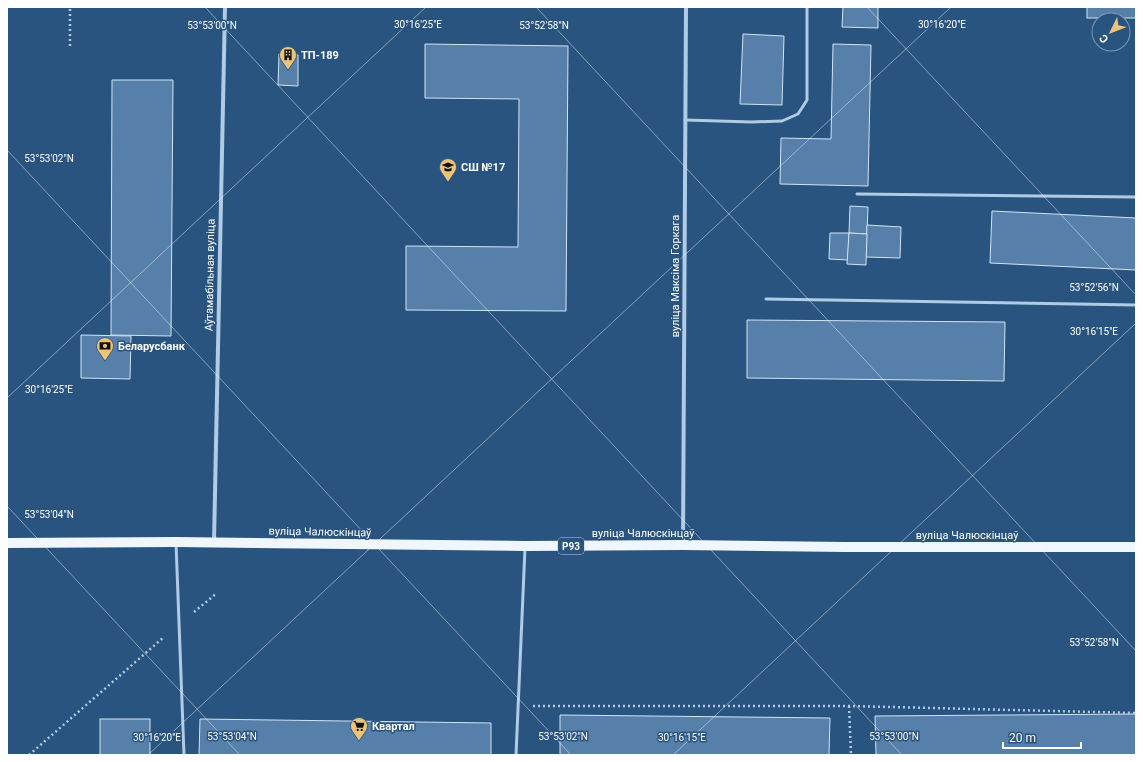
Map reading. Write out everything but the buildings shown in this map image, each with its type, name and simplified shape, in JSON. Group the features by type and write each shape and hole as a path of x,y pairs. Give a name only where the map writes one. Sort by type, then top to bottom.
{"main road":[{"name":"вуліца Чалюскінцаў","path":"7,544 176,542 525,546 683,545 845,547 1136,547"}],"street":[{"name":"Аўтамабільная вуліца","path":"214,543 225,7"},
{"name":"вуліца Максіма Горкага","path":"683,545 686,7"}],"lane":[{"path":"685,120 752,122 782,121 798,114 807,100 807,7"},
{"path":"857,194 1136,196"},
{"path":"766,299 1136,305"},
{"path":"176,542 184,755"},
{"path":"516,755 525,546"}],"path":[{"path":"70,7 70,46"},
{"path":"29,755 217,593"},
{"path":"518,706 849,706 1136,713"},
{"path":"849,706 851,755"}],"place":[{"name":"ТП-189","path":"288,70"},
{"name":"СШ №17","path":"448,182"},
{"name":"Беларусбанк","path":"105,361"},
{"name":"Квартал","path":"359,741"}]}
